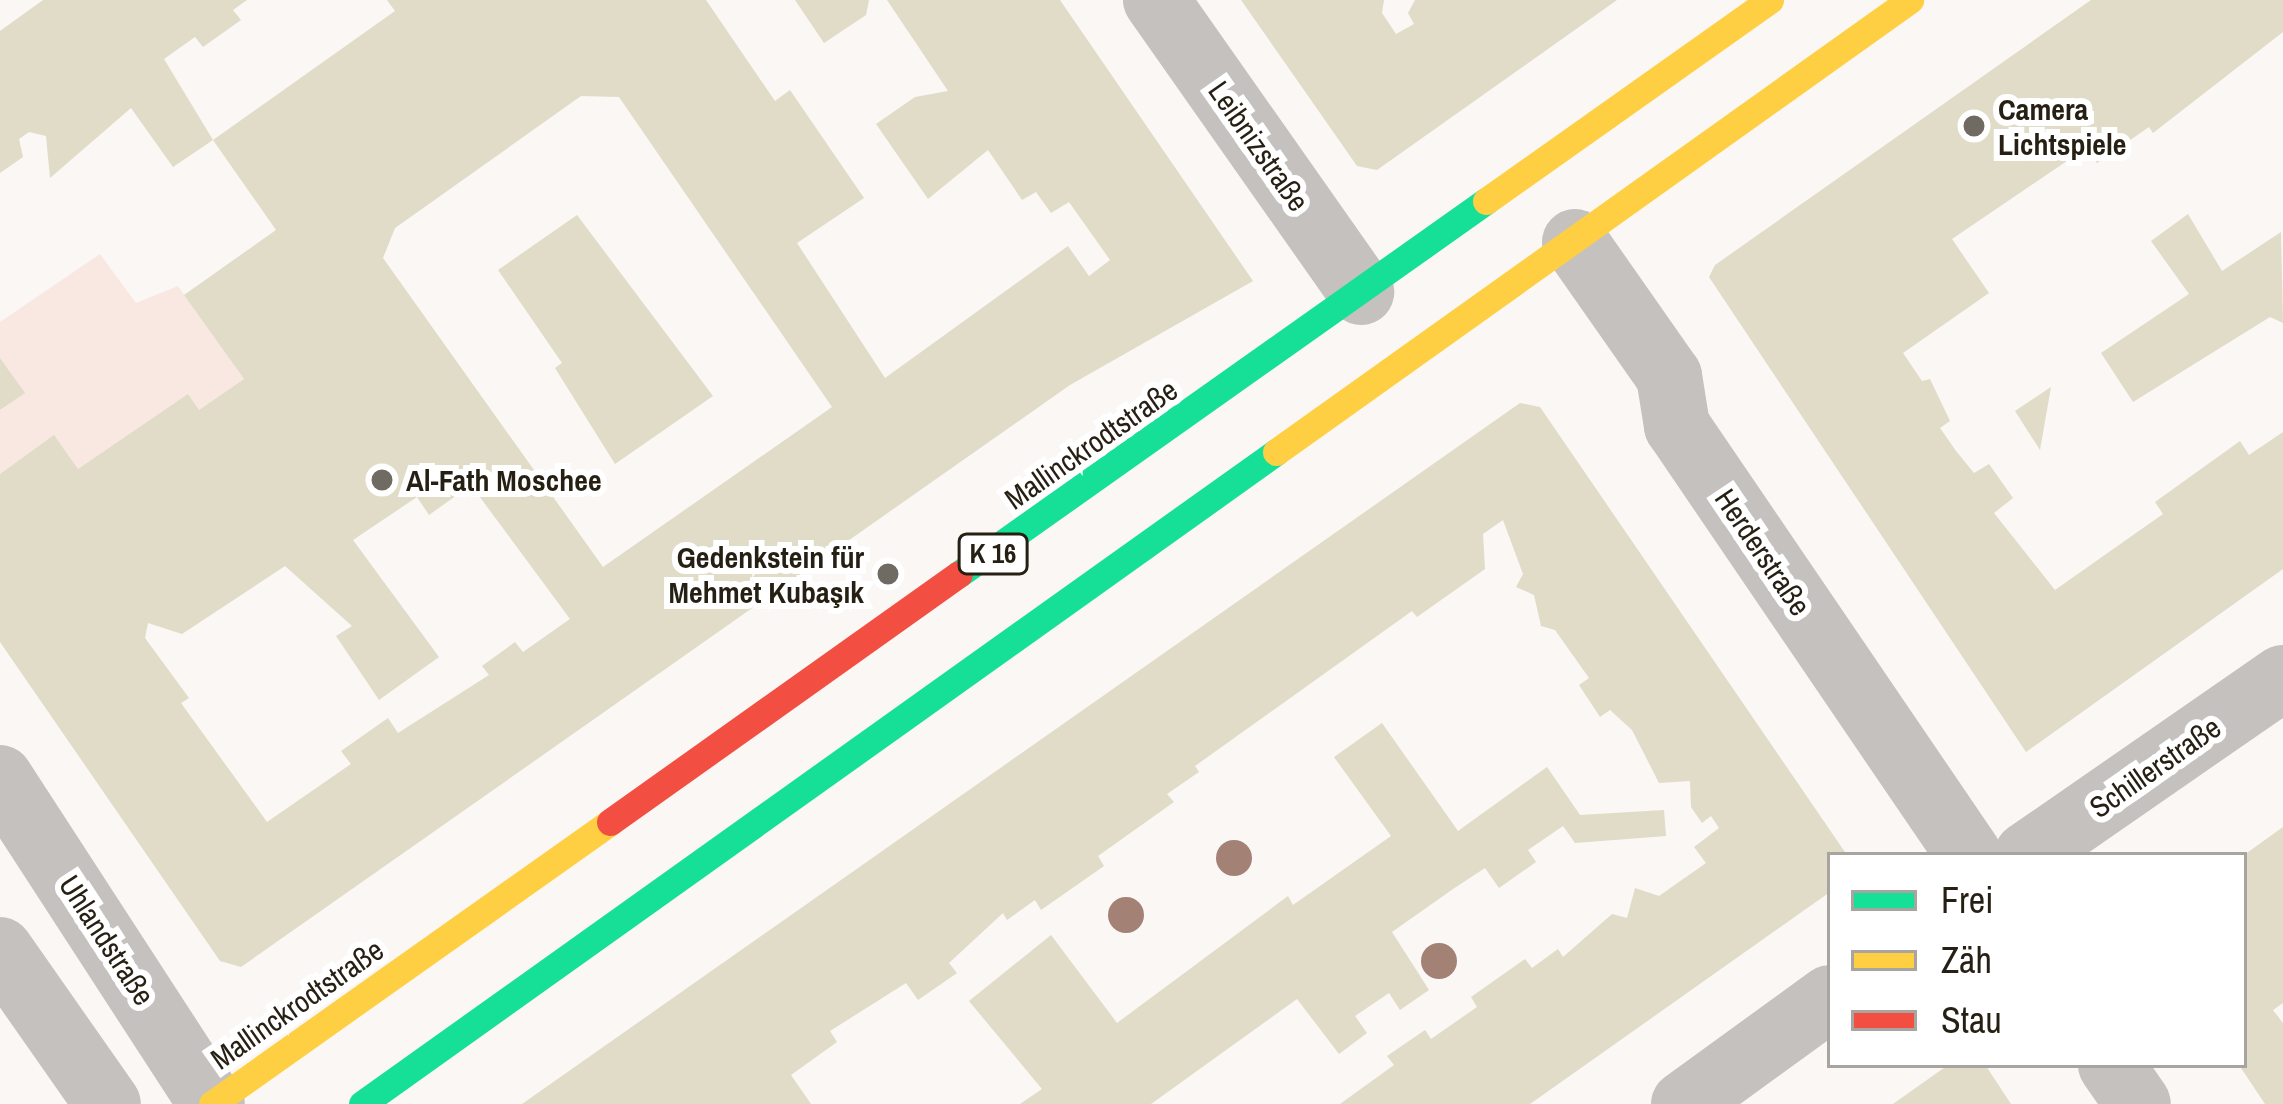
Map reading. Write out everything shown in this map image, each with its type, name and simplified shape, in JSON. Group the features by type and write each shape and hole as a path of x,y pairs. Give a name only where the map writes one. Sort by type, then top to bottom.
{"main road":[{"name":"Mallinckrodtstraße","path":"212,1104 1770,0"},
{"path":"362,1104 1910,0"}],"street":[{"name":"Leibnizstraße","path":"1156,0 1361,292"},
{"name":"Herderstraße","path":"1576,242 1670,376 1677,426 1967,852"},
{"name":"Schillerstraße","path":"2031,852 2283,678"},
{"name":"Uhlandstraße","path":"0,778 212,1104"},
{"path":"0,950 108,1104"},
{"path":"1684,1104 1827,1000"},
{"path":"2113,1068 2138,1104"}],"shaded area":[{"path":"100,254 136,303 178,286 244,379 199,410 188,395 78,469 54,436 0,474 0,410 24,393 0,358 0,322"}],"building":[{"path":"43,0 247,0 233,10 241,20 203,47 195,37 164,59 213,140 173,167 131,108 50,178 46,136 29,132 19,139 23,157 0,173 0,31"},
{"path":"387,0 706,0 775,101 790,90 864,198 797,243 885,378 1068,246 1089,276 1110,260 1069,202 1051,213 1036,192 1022,200 988,150 928,199 876,124 915,97 948,91 887,0 1060,0 1253,281 1070,385 241,967 220,961 0,642 0,474 54,435 78,469 188,394 199,410 244,379 184,295 276,230 213,140 395,11","holes":["581,96 619,97 832,407 603,567 383,258 395,228","471,485 570,619 523,652 515,642 482,666 489,675 398,733 388,718 341,751 351,764 267,822 181,703 189,698 145,638 148,623 182,634 285,566 352,626 336,636 379,700 439,657 353,540 417,497 429,515"]},
{"path":"795,0 869,0 866,15 824,43"},
{"path":"1241,0 1384,0 1382,13 1396,34 1414,24 1408,13 1415,0 1617,0 1377,170 1357,166"},
{"path":"2091,0 2283,0 2283,32 2153,133 2149,127 2097,163 2086,148 1952,239 1989,293 1903,353 1922,381 1930,379 1950,421 1940,428 1956,451 1974,473 1989,464 2013,498 1994,513 2055,590 2163,514 2155,502 2240,441 2249,455 2283,432 2283,569 2026,752 1709,277 1715,265"},
{"path":"2188,214 2222,271 2281,232 2283,323 2270,317 2133,402 2101,353 2189,294 2151,241"},
{"path":"577,215 713,396 615,464 555,368 562,363 498,270"},
{"path":"0,358 25,393 0,410"},
{"path":"2051,387 2040,450 2015,411"},
{"path":"1520,403 1540,407 1845,852 1827,852 1827,894 1530,1104 1340,1104 1394,1065 1387,1056 1425,1030 1431,1039 1477,1007 1471,997 1525,959 1532,968 1558,949 1563,957 1612,914 1627,918 1635,888 1659,896 1706,863 1694,847 1719,828 1711,816 1702,823 1691,807 1690,781 1659,783 1632,730 1610,710 1600,717 1579,685 1589,678 1555,630 1541,626 1534,595 1516,587 1523,574 1503,520 1483,534 1485,569 1417,617 1412,611 1195,766 1199,772 1167,794 1174,802 1098,856 1104,866 1041,910 1035,900 1007,920 1003,913 949,963 957,973 918,1000 906,983 830,1031 837,1042 791,1075 811,1104 522,1104"},
{"path":"1382,723 1458,831 1547,767 1580,815 1664,810 1666,836 1575,843 1563,826 1528,850 1536,862 1499,888 1485,868 1453,889 1392,932 1429,990 1400,1010 1389,993 1355,1016 1367,1033 1339,1054 1297,999 1151,1104 1020,1104 1042,1089 969,1001 1051,935 1117,1023 1288,896 1293,905 1391,836 1334,757"},
{"path":"2283,827 2283,1003 2273,1010 2283,1023 2283,1104 2265,1104 2241,1068 2247,1068 2247,853"},
{"path":"1944,1068 1987,1068 2011,1104 1893,1104"}],"traffic: fast":[{"path":"959,574 1486,201"},
{"path":"362,1104 1276,452"}],"traffic: slow":[{"path":"1486,201 1770,0"},
{"path":"1276,452 1910,0"},
{"path":"212,1104 610,822"}],"traffic: jam":[{"path":"610,822 959,574"}],"place":[{"name":"Camera Lichtspiele","path":"1974,126"},
{"name":"Al-Fath Moschee","path":"382,480"},
{"name":"Gedenkstein für Mehmet Kubaşık","path":"888,574"}]}
